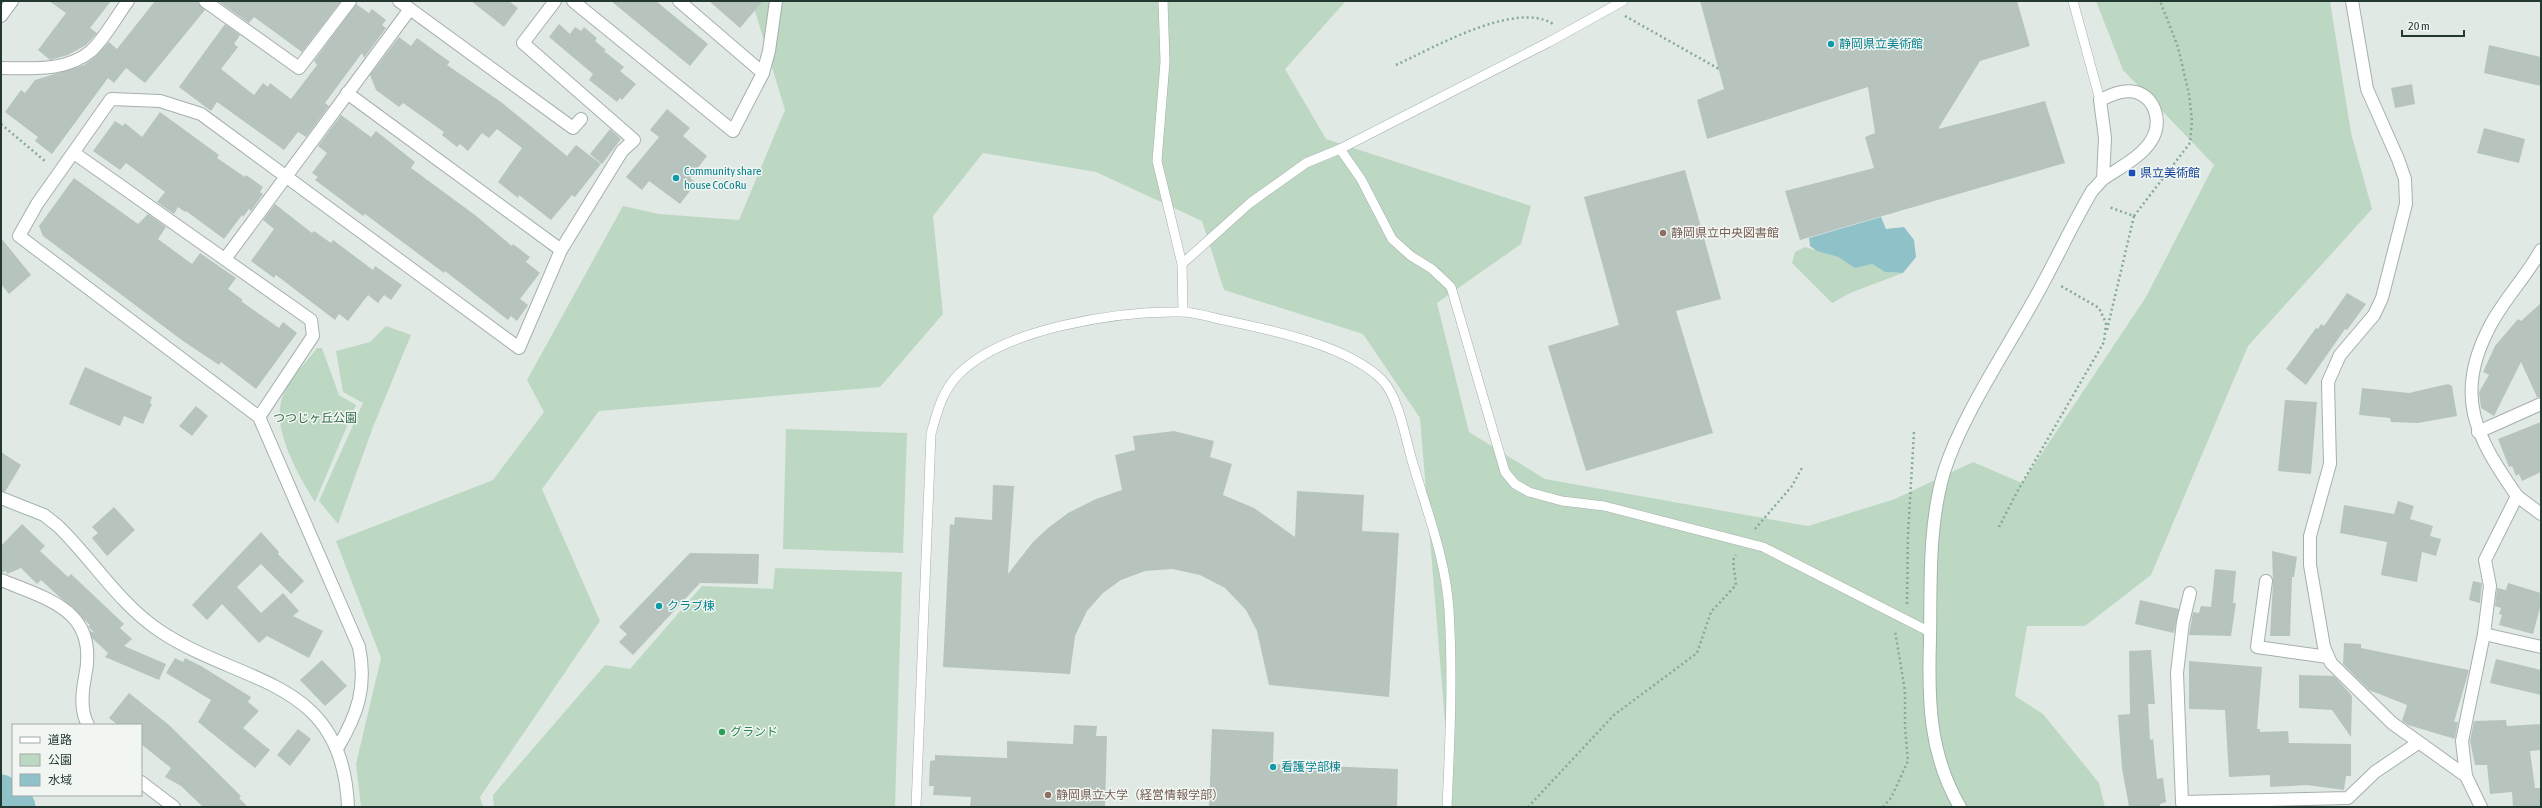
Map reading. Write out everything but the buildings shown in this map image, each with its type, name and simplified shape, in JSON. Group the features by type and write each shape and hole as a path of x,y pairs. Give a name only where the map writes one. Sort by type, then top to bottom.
{"street":[{"path":"1,16 12,1"},
{"path":"1,68 43,69 79,59 91,51 128,1"},
{"path":"205,1 299,68 350,1"},
{"path":"399,1 573,128 581,119"},
{"path":"338,747 352,721 362,686 363,668 359,647 259,417 19,236 58,172 74,153 111,99 160,101 200,114 519,348 561,250 622,151 634,140 523,43 555,1"},
{"path":"573,1 733,132 763,73 769,51 776,1"},
{"path":"679,1 763,73"},
{"path":"2352,1 2367,89 2405,178 2406,204 2393,262 2382,298 2374,315 2340,355 2328,382 2330,464 2314,518 2310,543 2310,565 2324,647 2328,657 2356,689 2418,743 2466,776"},
{"path":"225,259 410,9"},
{"path":"1960,807 1936,750 1930,719 1932,551 1944,473 1959,434 2046,278 2092,191 2103,179 2132,160 2151,141 2158,122 2152,104 2136,92 2118,92 2100,100 2105,138 2103,179"},
{"path":"347,93 561,250"},
{"path":"74,153 311,320 313,336 259,417"},
{"path":"2541,250 2536,266 2490,325 2475,361 2471,395 2478,432 2493,462 2517,496 2541,514"},
{"path":"2478,432 2541,404"},
{"path":"2481,807 2466,776 2462,741 2484,634 2490,586 2485,560 2517,496"},
{"path":"1,498 44,516 58,526 136,610 157,629 193,648 272,683 293,696 310,711 338,747 346,783 348,807"},
{"path":"1,580 61,605 81,628 88,660 82,692 82,703 88,724"},
{"path":"2266,581 2258,647 2328,657"},
{"path":"2190,593 2183,622 2177,673 2182,804 2305,804 2348,798 2375,772 2418,743"},
{"path":"2484,634 2541,647"},
{"path":"142,783 174,807"}],"lane":[{"path":"1163,1 1165,62 1157,161 1182,264 1183,312"},
{"path":"1182,264 1250,203 1306,163 1340,149 1561,36 1623,1"},
{"path":"2073,1 2100,100"},
{"path":"1340,149 1361,178 1392,239 1411,256 1432,269 1451,287 1505,472 1515,484 1529,492 1562,501 1604,506 1764,547 1930,632"},
{"path":"916,807 931,434 939,402 958,374 988,353 1038,332 1085,320 1183,312 1258,327 1328,348 1363,364 1385,382 1397,408 1432,529 1449,608 1450,732 1447,807"}],"path":[{"path":"1611,8 1719,69"},
{"path":"1532,12 1552,22 1561,36"},
{"path":"1396,65 1472,25"},
{"path":"1,124 58,172"},
{"path":"2000,527 2017,492 2104,342 2134,216 2109,207"},
{"path":"2046,278 2100,308 2106,323 2104,342"},
{"path":"1883,807 1891,798 1908,761 1905,691 1899,665 1894,613 1908,604 1908,534 1914,432"},
{"path":"1528,807 1614,715 1697,653 1711,612 1736,585 1733,560 1744,541 1792,486 1803,466"}],"green space":[{"path":"752,1 1346,1 1285,69 1326,139 1531,206 1521,244 1437,303 1469,432 1545,479 1808,526 1895,499 1973,462 2022,483 2146,297 2214,165 2123,70 2096,1 2330,1 2351,133 2372,209 2248,346 2151,575 2085,626 2027,626 2015,696 2043,714 2099,783 2105,807 1452,807 1420,418 1363,334 1224,290 1202,221 1096,172 983,153 933,216 943,314 880,387 599,411 542,489 600,621 480,797 483,807 361,807 356,764 381,658 336,541 493,480 544,412 527,380 623,206 659,214 739,220 785,110"},
{"path":"1805,247 1838,257 1855,267 1872,264 1885,272 1903,273 1850,293 1832,303 1792,263 1795,252"},
{"path":"386,326 411,335 373,427 338,524 319,501 363,403 343,392 336,351 370,342"},
{"name":"つつじヶ丘公園","path":"317,348 322,348 339,395 356,405 315,502 289,454 281,427 280,414 283,395 296,374"},
{"path":"786,429 907,433 903,553 783,549"},
{"name":"グランド","path":"775,568 902,572 895,807 494,807 493,795 605,665 630,669 702,586 773,589"}],"water":[{"path":"1881,217 1886,229 1904,227 1914,240 1916,257 1903,273 1885,272 1872,264 1855,268 1838,257 1817,251 1810,246 1809,238"}],"waterway":[{"path":"1,793 17,807"}],"place":[{"name":"静岡県立美術館","path":"1831,44"},
{"name":"県立美術館","path":"2132,173"},
{"name":"Community share house CoCoRu","path":"676,178"},
{"name":"静岡県立中央図書館","path":"1663,233"},
{"name":"クラブ棟","path":"659,606"},
{"name":"グランド","path":"722,732"},
{"name":"看護学部棟","path":"1273,767"},
{"name":"静岡県立大学（経営情報学部）","path":"1048,795"}]}
